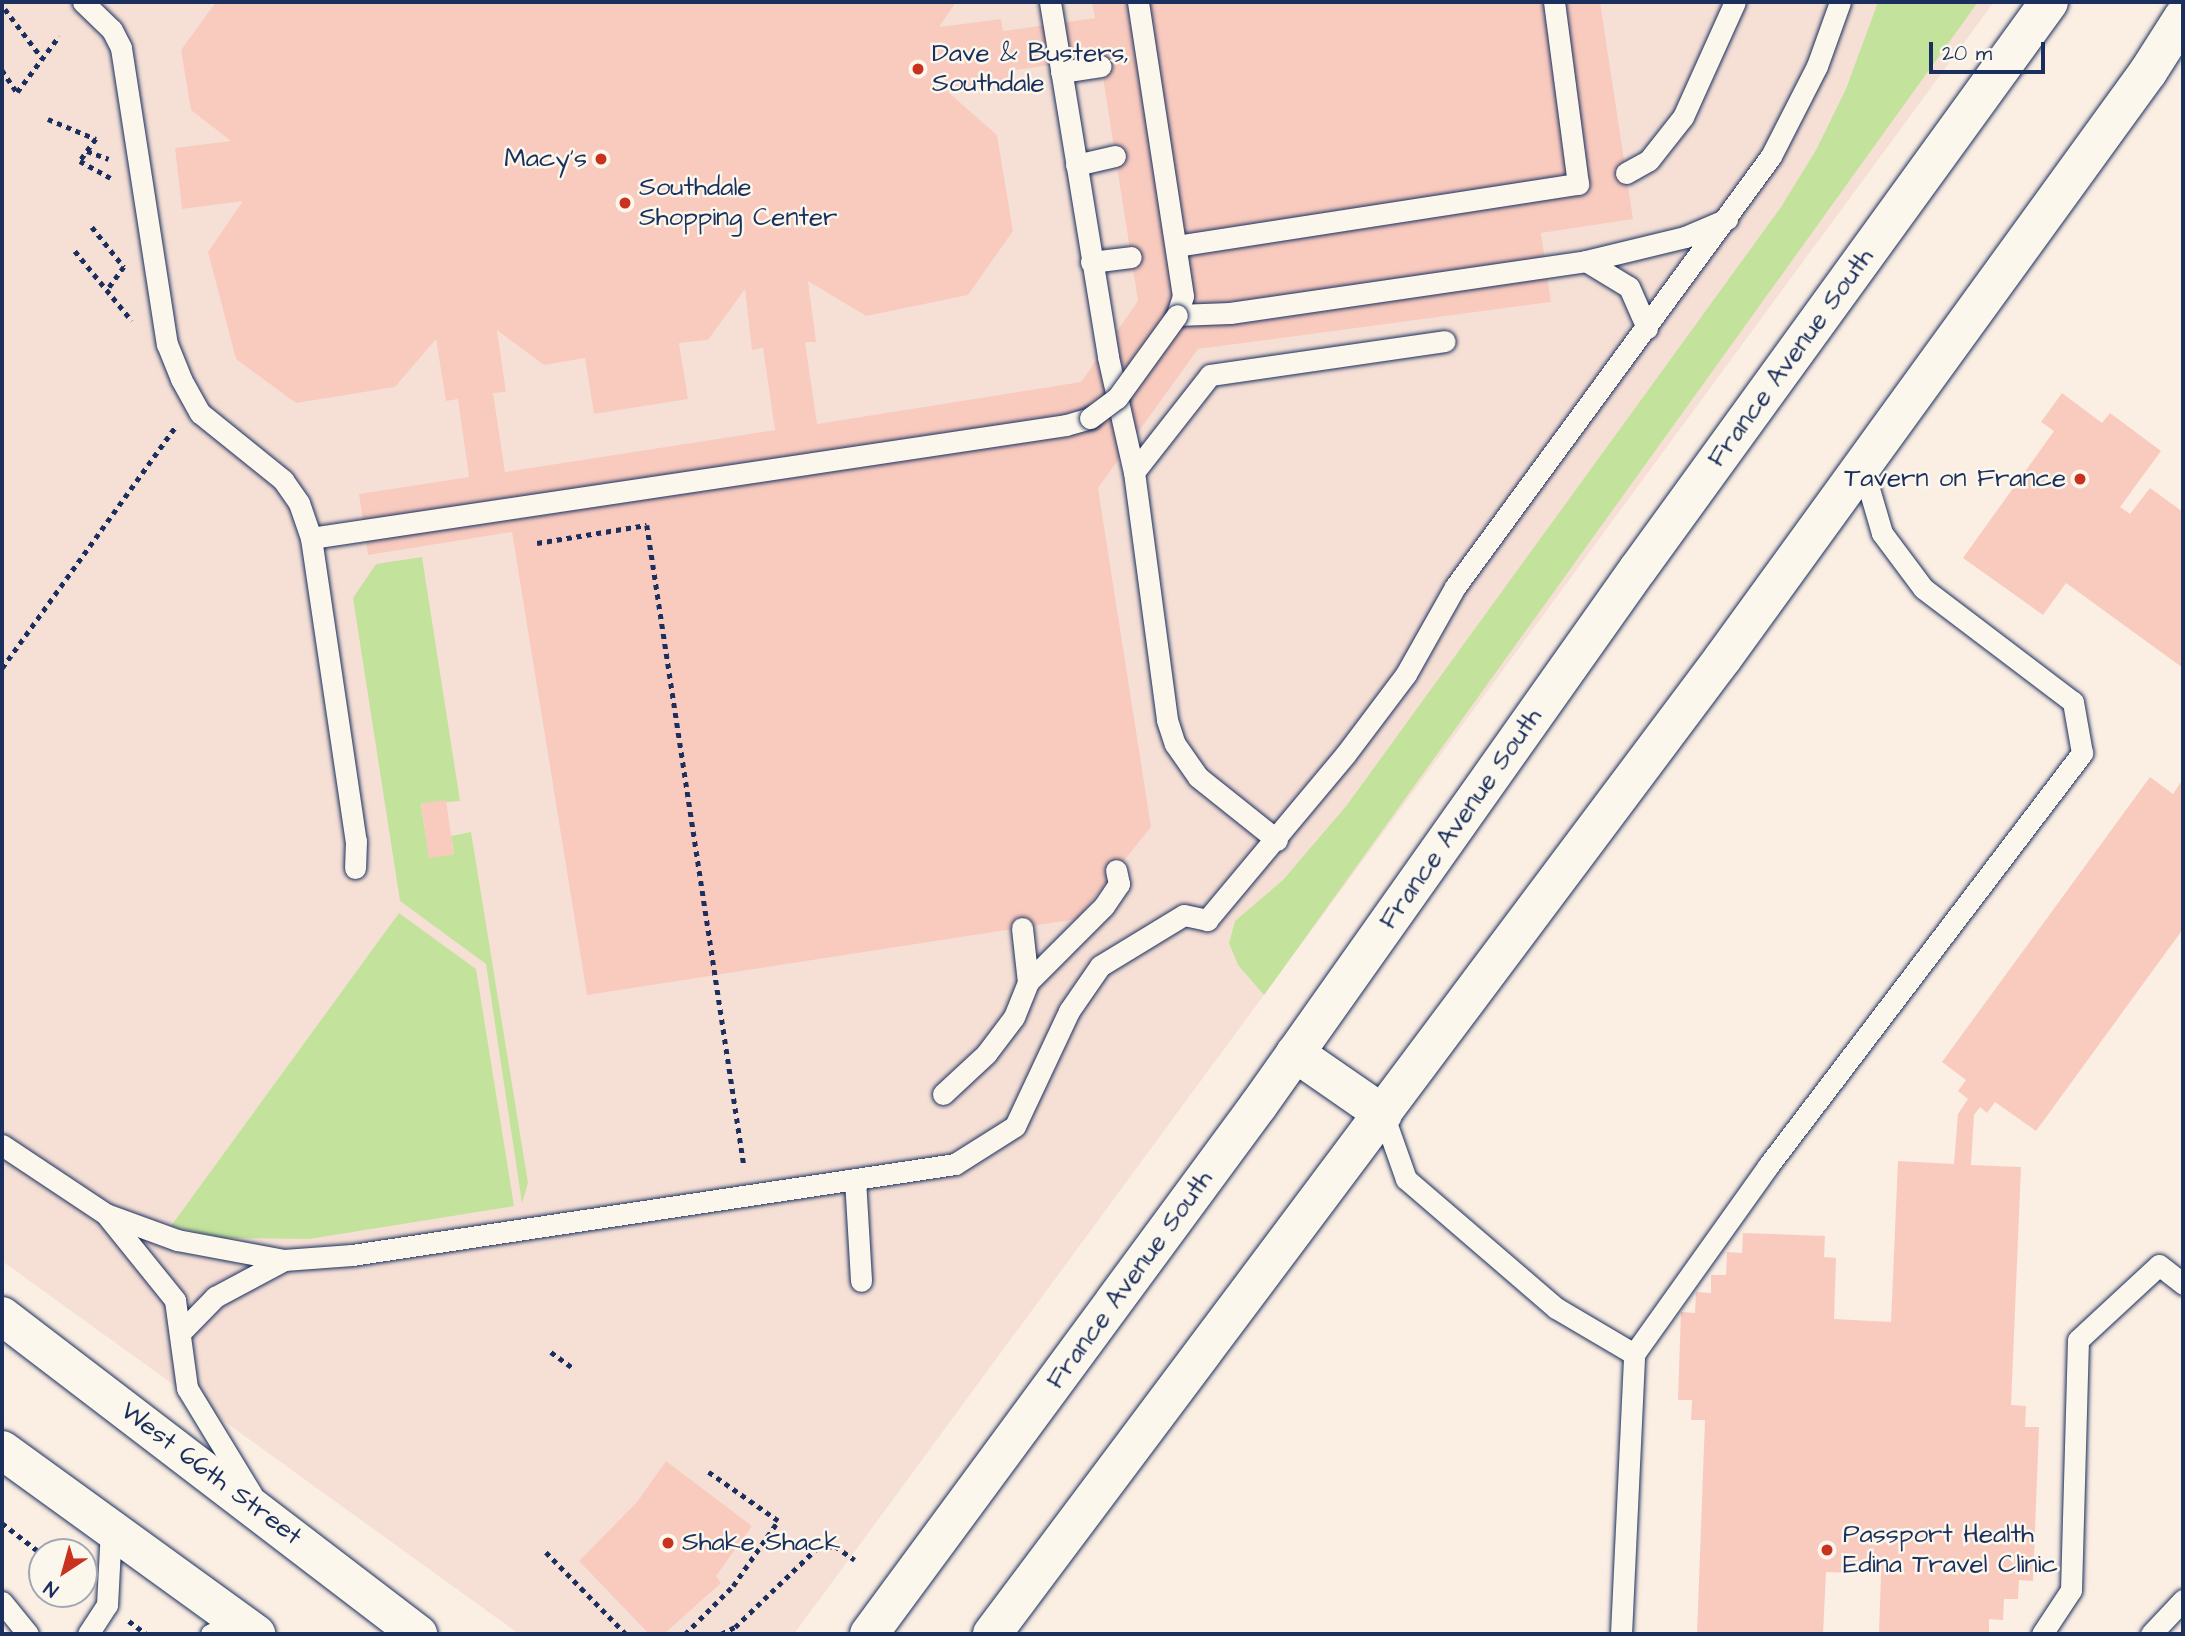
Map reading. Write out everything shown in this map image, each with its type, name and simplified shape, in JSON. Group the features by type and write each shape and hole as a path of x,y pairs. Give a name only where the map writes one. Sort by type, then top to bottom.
{"main road":[{"name":"France Avenue South","path":"869,1634 1295,1053 2049,2"},
{"path":"992,1634 1383,1114 1863,465 2148,72 2183,17"},
{"path":"1295,1053 1383,1114"},
{"name":"West 66th Street","path":"2,1315 265,1514 418,1634"},
{"path":"2,1450 111,1529 236,1631"}],"lane":[{"path":"83,2 112,30 121,48 167,344 181,379 200,413 284,480 299,503 311,538 356,841 355,867"},
{"path":"1050,2 1091,262 1134,472 1150,612 1175,744 1214,793 1277,840"},
{"path":"311,538 1066,425 1090,418 1117,398 1177,315 1183,296 1138,2"},
{"path":"1176,246 1578,184 1554,2"},
{"path":"1626,173 1649,160 1683,117 1735,2"},
{"path":"2,1145 106,1214 177,1240 284,1260 352,1255 955,1164 1014,1126 1069,1012 1100,967 1184,915 1207,920 1277,840 1406,674 1455,587 1727,219 1777,146 1817,66 1840,2"},
{"path":"1061,72 1101,65"},
{"path":"1076,165 1115,156"},
{"path":"1177,315 1230,313 1586,261 1685,237 1727,219"},
{"path":"1091,262 1131,257"},
{"path":"1586,261 1629,287 1647,328"},
{"path":"1134,472 1210,375 1445,341"},
{"path":"1620,1634 1633,1354 1768,1166 2082,753 2073,702 1923,588 1882,533 1863,465"},
{"path":"943,1094 986,1054 1014,1017 1028,982 1104,906 1119,884 1116,870"},
{"path":"1022,928 1028,982"},
{"path":"1383,1114 1406,1179 1556,1308 1633,1354"},
{"path":"855,1179 861,1282"},
{"path":"106,1214 175,1300 187,1388 203,1420 265,1514"},
{"path":"181,1332 215,1297 284,1260"},
{"path":"2042,1634 2071,1590 2078,1340 2159,1265 2183,1284"},
{"path":"88,1634 107,1605 111,1529"},
{"path":"2151,1634 2183,1601"},
{"path":"2,1602 28,1634"}],"path":[{"path":"5,9 42,58"},
{"path":"2,70 17,92 59,36"},
{"path":"48,119 96,139 80,161 114,180"},
{"path":"88,151 110,159"},
{"path":"92,227 124,267 107,289"},
{"path":"75,251 140,331"},
{"path":"2,668 175,427"},
{"path":"537,543 648,525 744,1166"},
{"path":"551,1352 573,1369"},
{"path":"689,1633 733,1586 778,1521 709,1472"},
{"path":"2,1523 28,1543"},
{"path":"722,1634 736,1627 817,1548 835,1546 855,1560"},
{"path":"546,1552 626,1634"}],"shaded area":[{"path":"2,2 1994,2 794,1634 519,1634 2,1261"}],"green space":[{"path":"1878,2 1978,2 1264,995 1238,965 1229,943 1235,921 1283,880 1347,805 1781,207 1816,150 1846,89"},
{"path":"422,557 460,801 421,804 429,857 454,854 451,836 471,832 528,1183 522,1203 486,964 400,901 353,598 376,564"},
{"path":"399,913 476,969 514,1206 309,1239 224,1238 171,1226"}],"building":[{"path":"216,2 956,2 939,27 1001,19 1003,31 1095,18 1092,2 1600,2 1633,219 1541,233 1551,302 1198,349 1098,488 1151,827 1077,919 587,995 512,532 368,555 359,494 469,477 458,399 446,401 436,339 395,387 296,403 236,359 208,252 243,201 182,209 175,148 231,141 191,110 181,50","holes":["1100,58 1138,301 1081,382 817,424 805,342 816,342 808,281 866,316 968,295 1013,231 997,135 948,92 1011,83 1009,71","745,289 752,350 763,348 775,430 505,472 493,393 506,392 497,330 544,365 585,358 594,414 688,399 679,343 708,340"]},
{"name":"Tavern on France","path":"2062,393 2102,423 2110,413 2161,451 2120,507 2130,514 2150,488 2183,512 2183,668 2066,583 2043,615 1963,558 2054,431 2041,422"},
{"path":"2150,777 2173,794 2183,779 2183,929 2036,1131 1995,1102 1987,1113 1980,1107 1974,1115 1971,1165 2021,1167 2011,1405 2026,1406 2025,1427 2039,1427 2033,1581 2019,1580 2018,1599 2004,1599 2003,1620 1989,1619 1989,1634 1879,1634 1881,1574 1826,1572 1823,1634 1697,1634 1705,1420 1691,1420 1692,1400 1678,1400 1681,1312 1695,1313 1696,1292 1711,1293 1711,1275 1726,1275 1727,1252 1742,1253 1743,1233 1825,1236 1824,1257 1836,1258 1834,1319 1891,1322 1898,1161 1954,1164 1958,1114 1968,1099 1958,1091 1966,1080 1942,1062"},
{"path":"446,800 454,854 429,858 421,803"},
{"name":"Shake Shack","path":"666,1461 752,1526 716,1576 721,1583 664,1634 649,1634 579,1561 637,1502"}],"place":[{"name":"Dave & Busters, Southdale","path":"918,69"},
{"name":"Macy's","path":"601,159"},
{"name":"Southdale Shopping Center","path":"625,203"},
{"name":"Tavern on France","path":"2080,479"},
{"name":"Shake Shack","path":"668,1543"},
{"name":"Passport Health Edina Travel Clinic","path":"1827,1550"}]}
